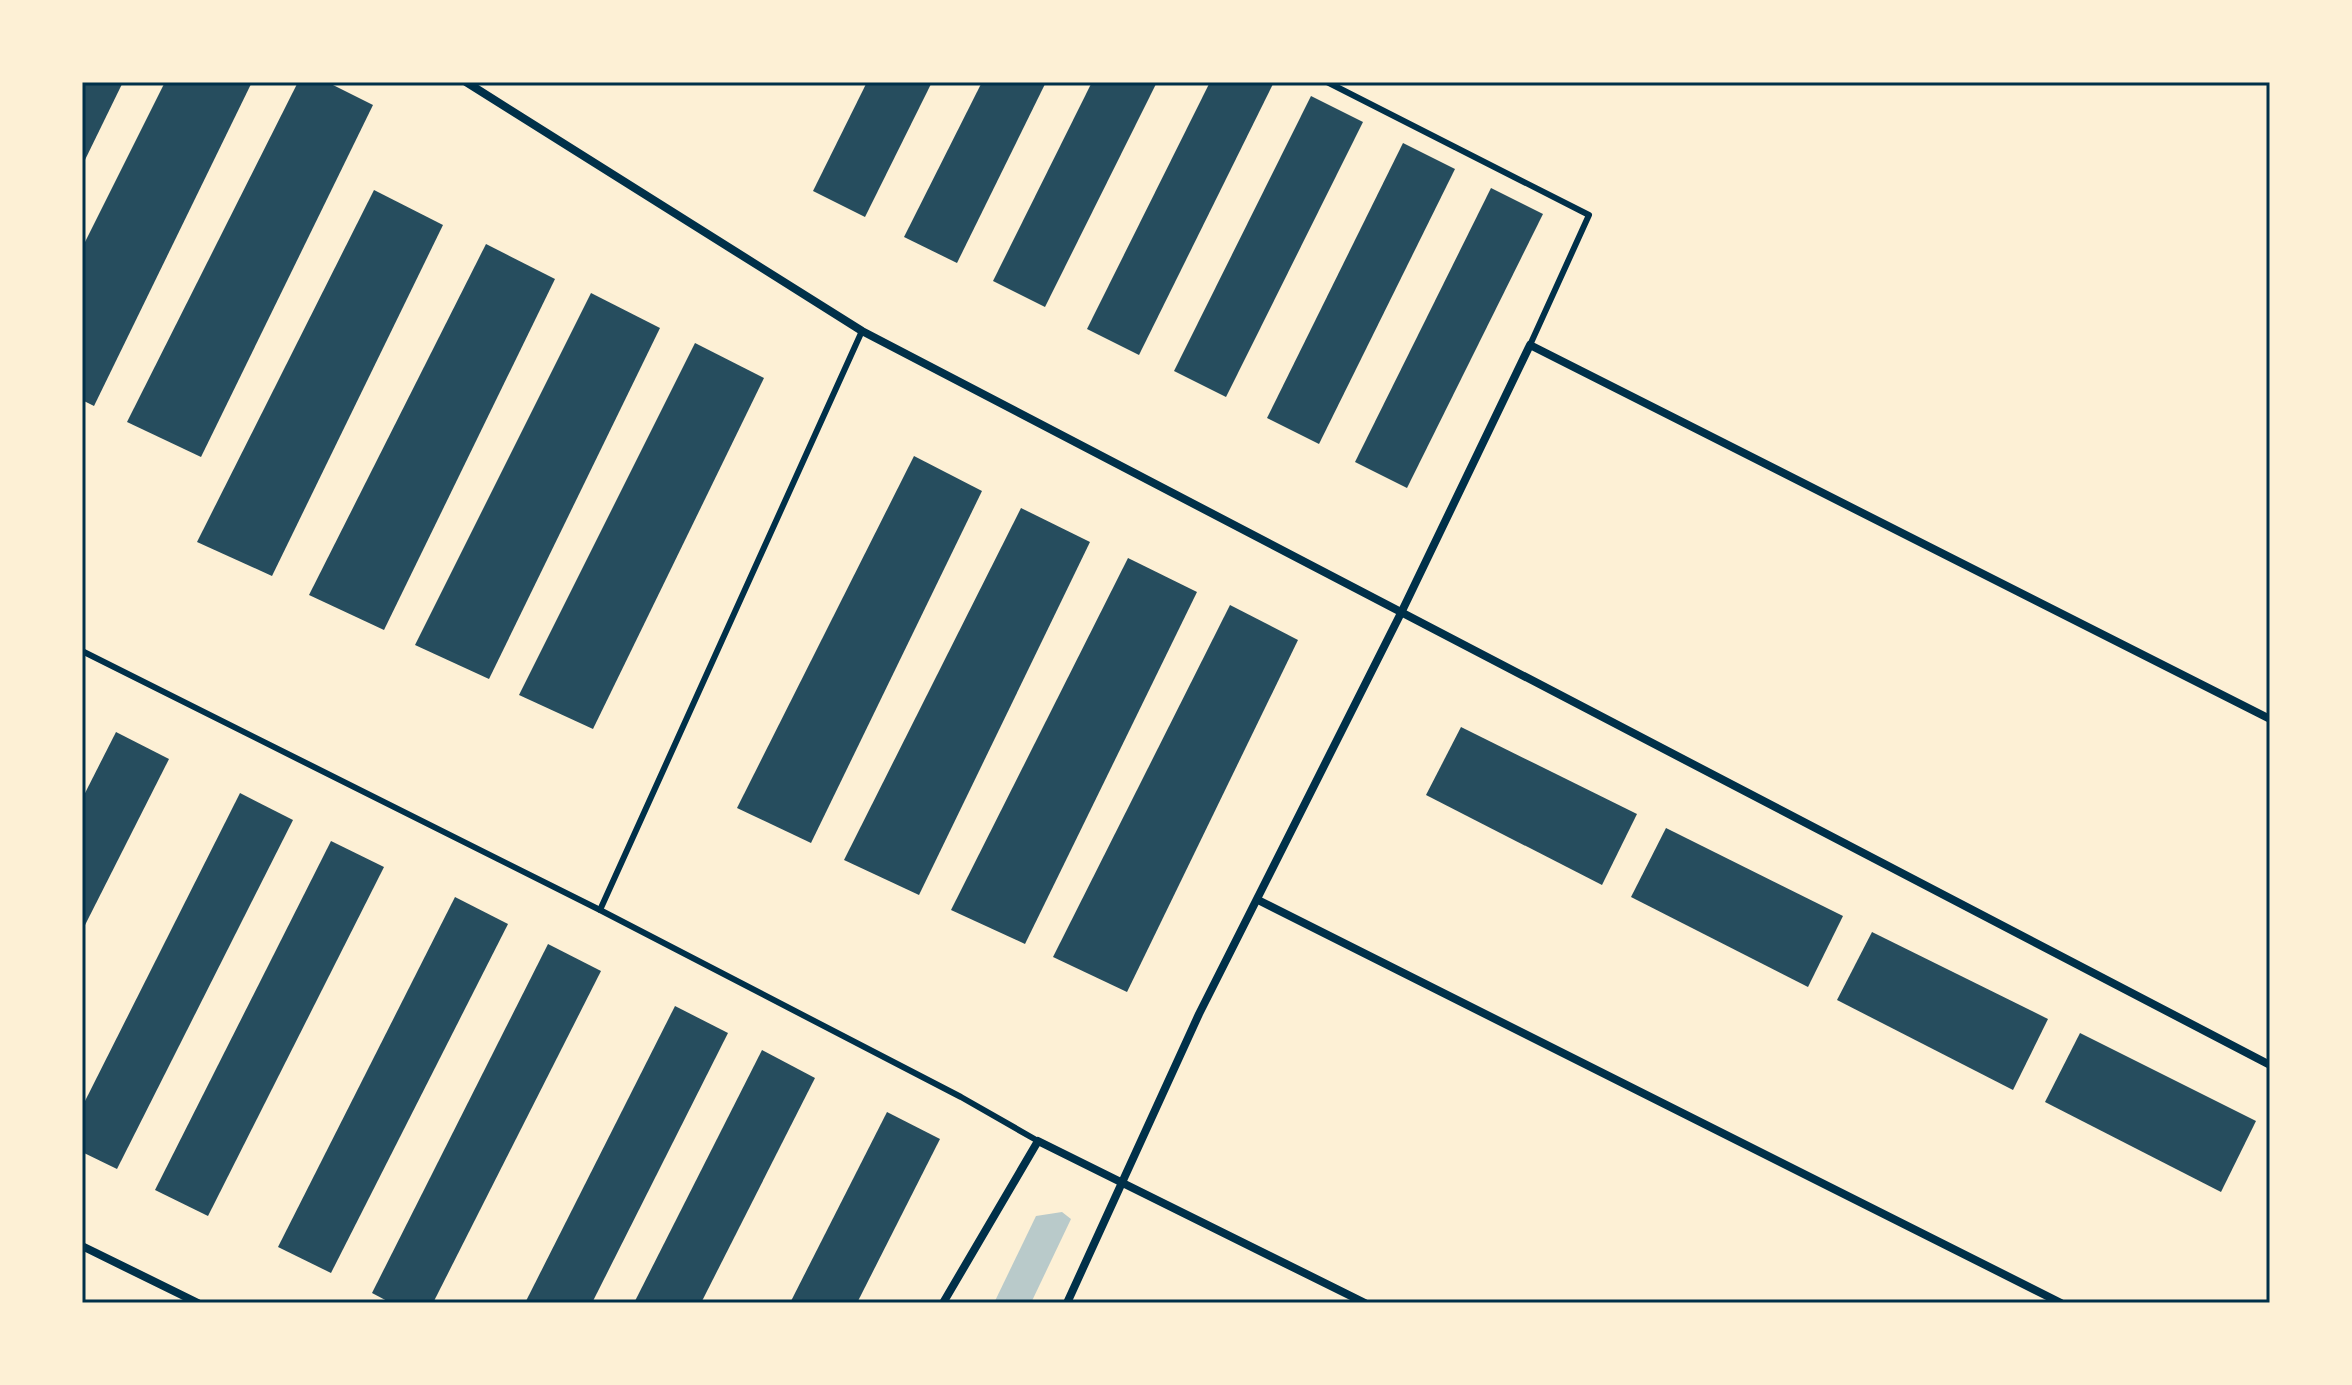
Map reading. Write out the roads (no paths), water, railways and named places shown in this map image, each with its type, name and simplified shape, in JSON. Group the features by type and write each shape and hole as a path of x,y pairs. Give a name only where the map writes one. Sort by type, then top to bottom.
{"street":[{"path":"466,82 862,331 2270,1065"},
{"path":"1067,1303 1199,1014 1402,611 1530,345 2270,719"},
{"path":"1258,900 2061,1303"},
{"path":"943,1303 1038,1141 1365,1303"},
{"path":"82,1246 198,1303"}],"lane":[{"path":"1327,82 1589,215 1530,345"},
{"path":"600,910 862,331"},
{"path":"82,651 600,910 947,1090 1038,1141"}]}
